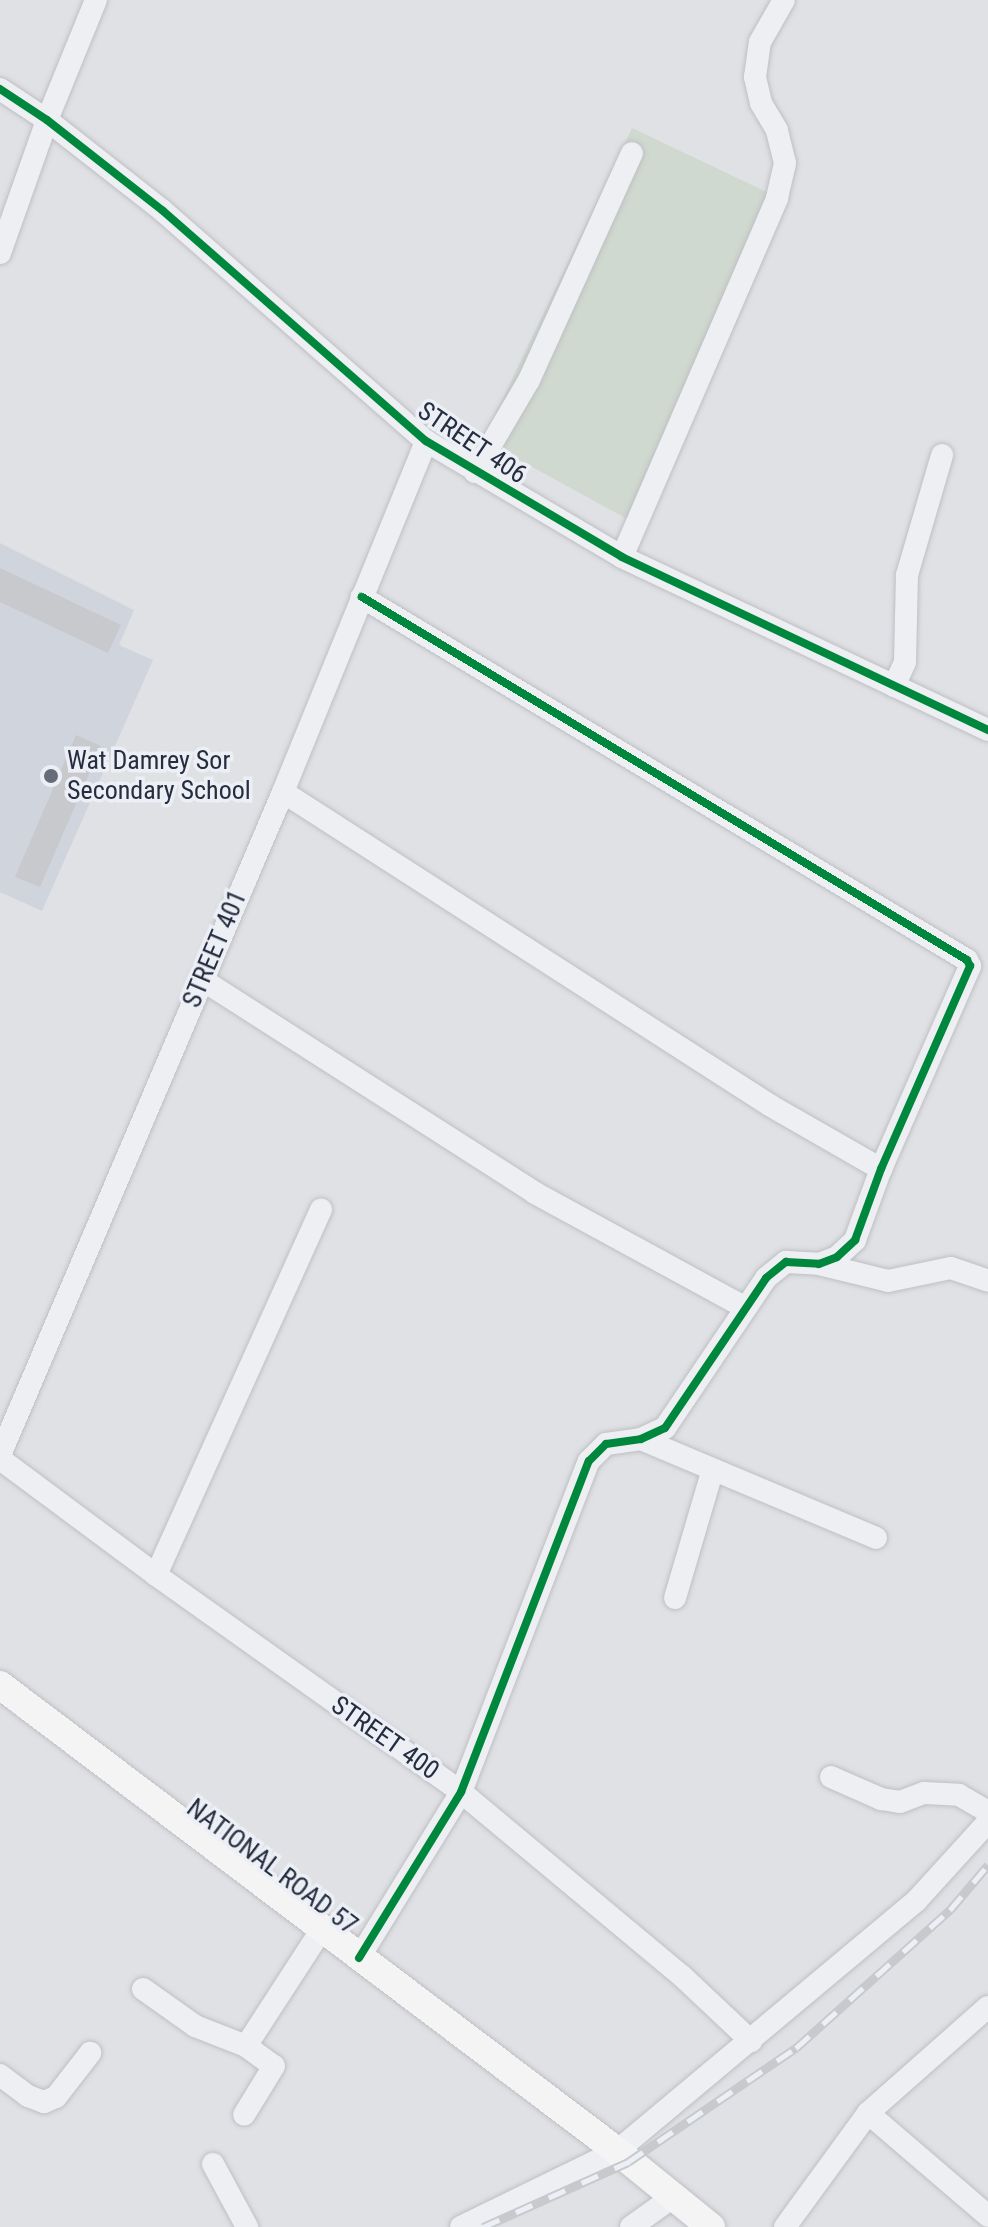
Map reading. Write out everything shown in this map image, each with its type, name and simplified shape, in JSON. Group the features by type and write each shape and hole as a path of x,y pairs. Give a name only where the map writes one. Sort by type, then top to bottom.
{"main road":[{"name":"NATIONAL ROAD 57","path":"0,1685 617,2151 711,2227"}],"street":[{"path":"0,253 47,120 96,0"},
{"path":"622,557 777,198 785,163 777,130 761,103 755,77 760,42 784,0"},
{"name":"STREET 406","path":"0,89 47,120 163,211 426,441 622,557 988,730"},
{"path":"475,472 529,380 632,153"},
{"name":"STREET 401","path":"0,1457 283,792 426,441"},
{"path":"894,686 905,662 907,575 942,455"},
{"path":"362,597 967,960 970,971 881,1169 855,1240 837,1257 819,1264"},
{"path":"283,792 771,1106 881,1169"},
{"path":"201,979 535,1193 746,1308"},
{"path":"156,1575 321,1210"},
{"path":"359,1958 461,1792 589,1461 606,1444 641,1439 665,1428 766,1278 786,1262 819,1264 888,1281 951,1268 988,1281"},
{"path":"641,1439 876,1538"},
{"name":"STREET 400","path":"0,1457 156,1575 461,1792 682,1976 751,2041"},
{"path":"675,1598 713,1469"},
{"path":"831,1777 881,1799 900,1802 924,1793 959,1795 988,1812"},
{"path":"461,2227 617,2151 917,1900 988,1822"},
{"path":"246,2046 322,1929"},
{"path":"143,1989 195,2026 246,2046 274,2066 244,2115"},
{"path":"785,2227 868,2113 988,2007"},
{"path":"0,2075 28,2096 44,2102 56,2097 90,2053"},
{"path":"868,2113 988,2216"},
{"path":"213,2164 247,2227"},
{"path":"631,2227 673,2197"}],"shaded area":[{"path":"632,128 773,195 629,520 483,440"},
{"name":"Wat Damrey Sor Secondary School","path":"0,543 134,610 119,645 153,660 42,911 0,892"}],"building":[{"path":"0,568 121,625 108,653 0,602"},
{"path":"76,735 101,746 40,887 15,877"}],"railway":[{"path":"483,2227 628,2162 796,2048 950,1910 988,1865"}],"cycle path":[{"path":"0,89 47,120 163,211 426,441 622,557 988,730"},
{"path":"359,1958 461,1792 589,1461 606,1444 641,1439 665,1428 766,1278 786,1262 819,1264 837,1257 855,1240 881,1169 970,966 967,960 362,597"}],"place":[{"name":"Wat Damrey Sor Secondary School","path":"51,776"}]}
